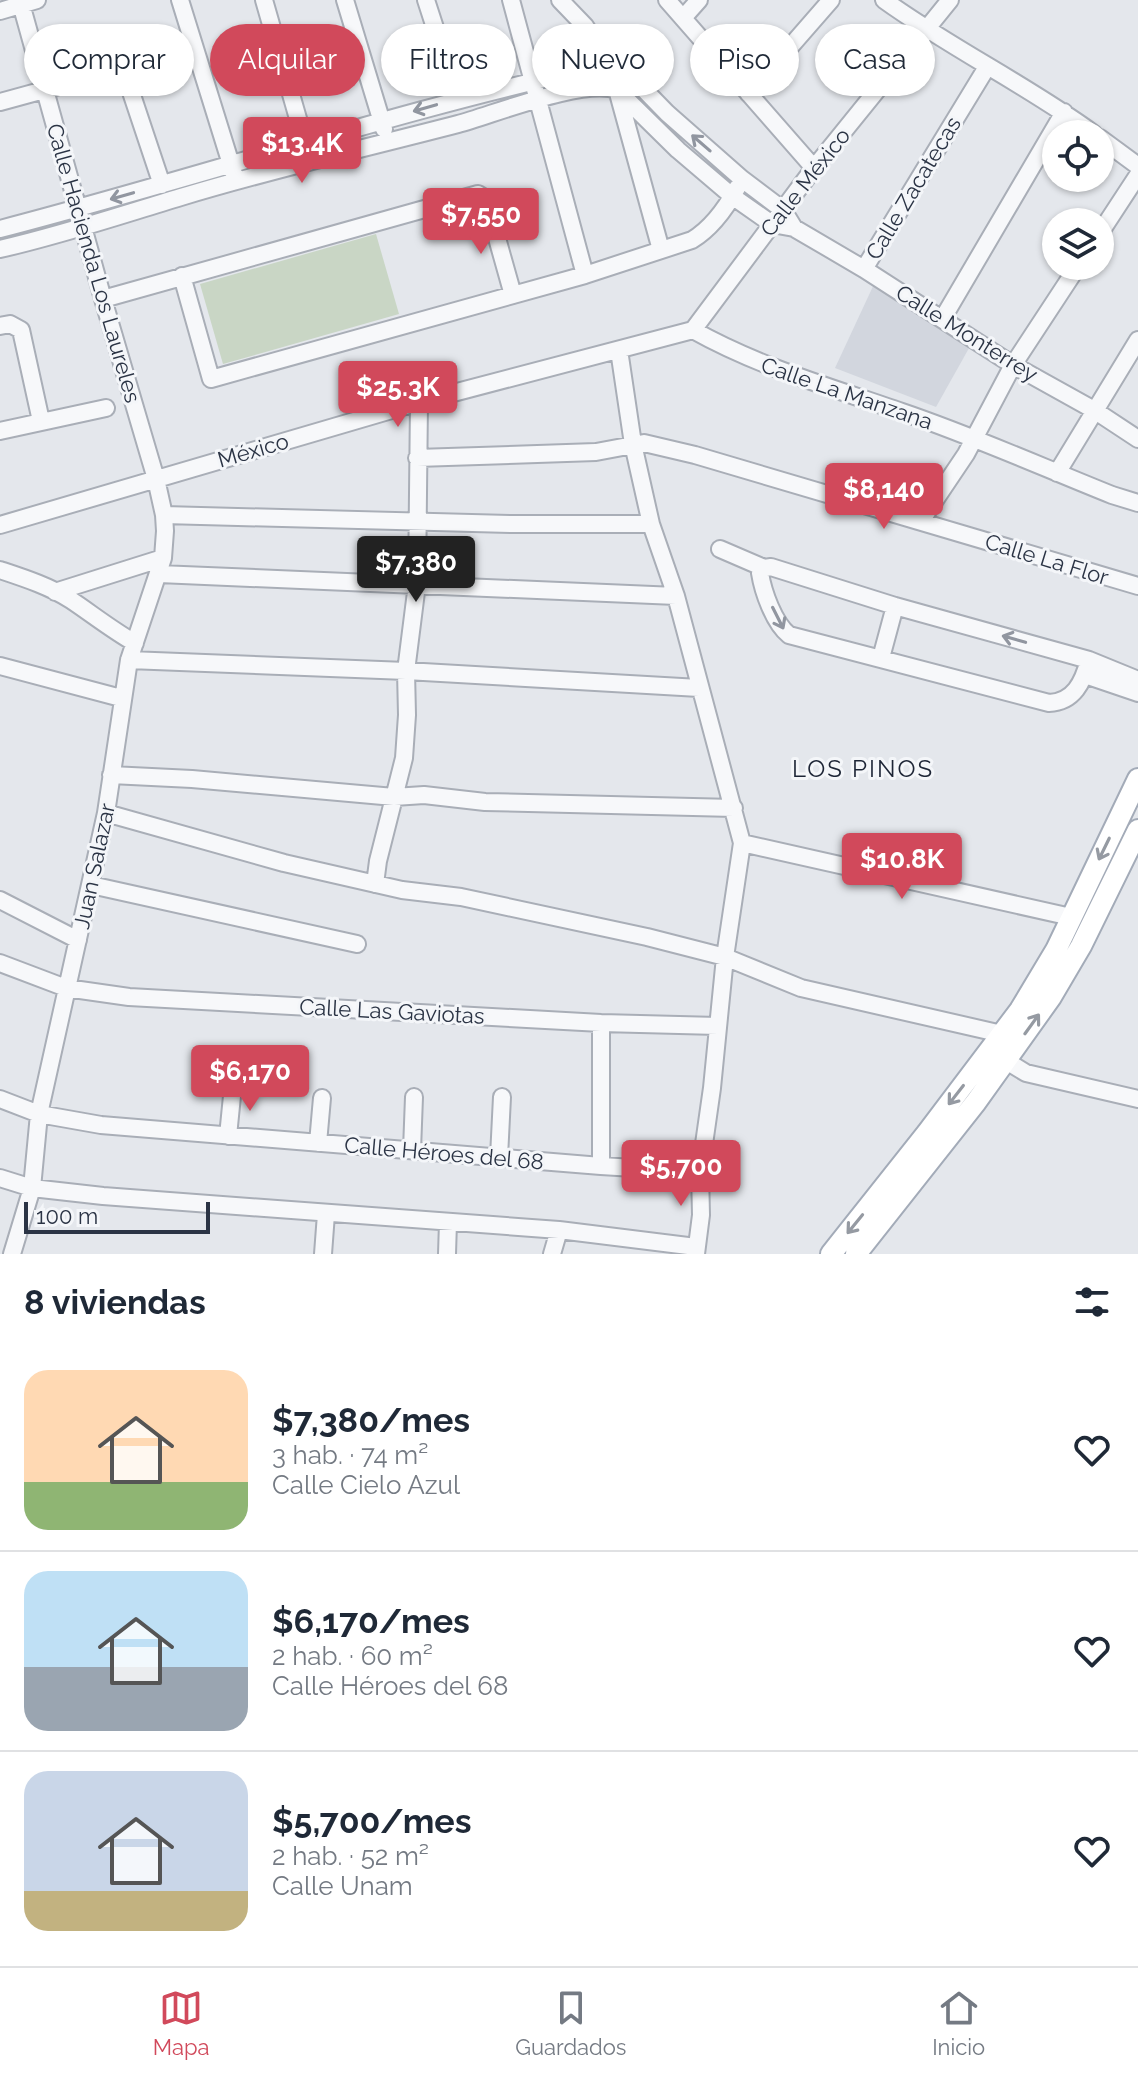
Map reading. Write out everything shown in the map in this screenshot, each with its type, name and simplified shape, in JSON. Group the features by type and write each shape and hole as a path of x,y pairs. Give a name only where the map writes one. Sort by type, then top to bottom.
{"main road":[{"path":"856,1254 1000,1049 1056,950 1138,779"},
{"path":"831,1254 1067,972 1138,830"}],"street":[{"path":"264,0 305,143"},
{"path":"345,0 389,142"},
{"path":"426,0 458,99"},
{"path":"511,0 585,275"},
{"path":"560,0 583,24"},
{"path":"667,0 690,26"},
{"path":"683,18 699,0"},
{"path":"799,37 831,0"},
{"path":"884,0 918,24"},
{"name":"Calle México","path":"931,24 950,0"},
{"path":"183,1 188,24"},
{"path":"0,11 27,2"},
{"name":"Calle Hacienda Los Laureles","path":"27,2 32,24"},
{"path":"935,35 1075,120"},
{"path":"194,49 237,182"},
{"name":"Calle Zacatecas","path":"864,269 987,67"},
{"path":"0,229 531,81"},
{"path":"0,102 24,95"},
{"name":"Calle Hacienda Los Laureles","path":"47,96 156,479"},
{"path":"132,96 162,185"},
{"path":"0,249 84,229 237,182 553,96"},
{"path":"619,96 661,250"},
{"path":"623,96 678,150 732,196 777,217"},
{"path":"650,96 742,179 777,217"},
{"path":"751,96 814,168"},
{"name":"Calle México","path":"693,330 814,168 872,96"},
{"path":"943,318 1064,112"},
{"path":"1114,148 1138,166"},
{"path":"1114,212 1138,175"},
{"path":"182,276 211,379 585,275 692,240 704,232 742,179"},
{"path":"103,299 482,194 513,295"},
{"name":"Calle Monterrey","path":"777,217 943,318 1013,365 1094,410 1138,439"},
{"path":"921,521 966,454 1013,365 1069,280"},
{"path":"0,326 10,324 21,330 41,421"},
{"name":"México","path":"0,525 419,402 693,330"},
{"name":"Calle La Manzana","path":"693,330 732,352 778,371 903,412 1138,503"},
{"path":"1057,473 1138,340"},
{"path":"0,1178 32,1188 326,1214 559,1230 696,1250 701,1215 700,1172 725,957 742,843 676,596 651,524 633,444 619,350"},
{"path":"375,884 404,758 406,671 417,584 419,402"},
{"path":"0,431 106,408"},
{"name":"Calle La Flor","path":"417,458 596,452 644,443 695,455 1138,586"},
{"name":"Juan Salazar","path":"12,1254 32,1188 39,1114 106,813 121,698 132,652 161,566 164,515 156,479"},
{"path":"164,515 511,524 651,524"},
{"path":"720,549 764,568 771,567 1087,668 1138,680"},
{"path":"55,592 161,566 417,584 676,596"},
{"path":"764,568 760,578 782,629 789,635 1049,703 1068,699 1087,668"},
{"path":"0,570 55,592 132,652 699,688"},
{"path":"881,658 895,606"},
{"path":"0,666 121,698"},
{"path":"1087,668 1138,693"},
{"path":"111,775 394,797 424,795 485,802 734,808"},
{"path":"106,813 284,863 375,884 475,900 725,957 801,988 1000,1049 1026,1073 1138,1099"},
{"path":"742,843 1071,917"},
{"path":"91,885 357,944"},
{"path":"1,905 78,940"},
{"name":"Calle Las Gaviotas","path":"0,963 66,988 129,997 601,1023 718,1026"},
{"path":"601,1023 601,1166"},
{"path":"228,1136 233,1086"},
{"path":"412,1150 414,1097"},
{"path":"499,1157 502,1097"},
{"path":"318,1143 322,1098"},
{"name":"Calle Héroes del 68","path":"0,1099 39,1114 101,1125 700,1172"},
{"path":"323,1254 326,1214"},
{"path":"447,1254 448,1222"},
{"path":"552,1254 559,1230"}],"shaded area":[{"path":"875,282 973,341 936,407 835,368"}],"green space":[{"path":"376,234 399,314 223,364 200,284"}],"district":[{"name":"LOS PINOS","path":"863,769"}]}
